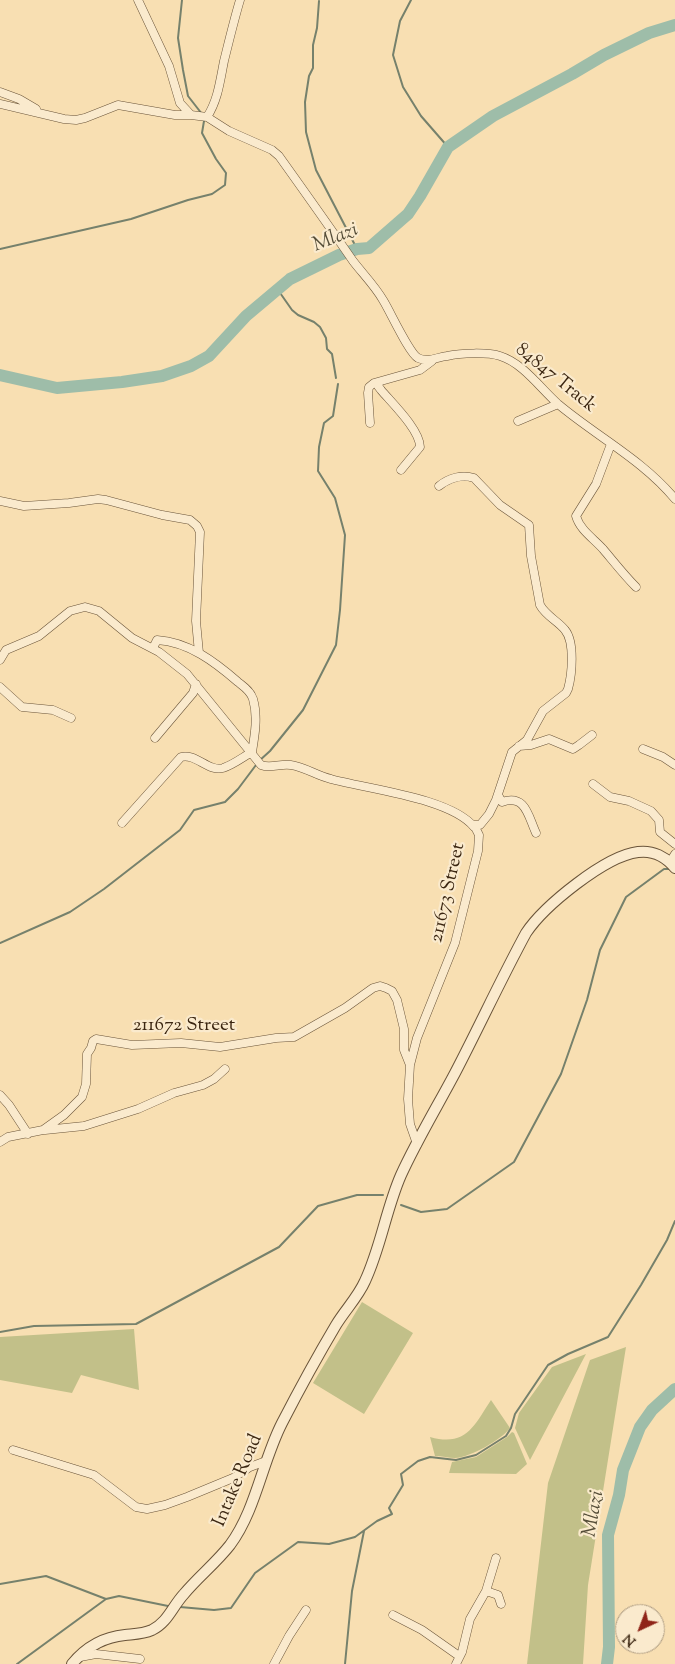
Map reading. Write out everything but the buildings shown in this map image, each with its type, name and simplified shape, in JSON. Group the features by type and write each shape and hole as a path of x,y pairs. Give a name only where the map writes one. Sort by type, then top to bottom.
{"street":[{"path":"138,0 169,66 180,103 191,115"},
{"path":"207,117 219,91 240,0"},
{"path":"0,92 19,99 44,114"},
{"path":"0,104 76,120 118,105 175,115 207,117 229,131 272,150 279,156 379,294 413,353 418,358 432,361"},
{"name":"84847 Track","path":"379,383 420,370 432,361 450,355 499,355 512,362 558,404 639,465 675,499"},
{"path":"370,423 368,389 371,385 379,383 378,386 413,428 420,442 420,447 401,470"},
{"path":"518,422 558,404"},
{"path":"611,444 596,484 576,516 582,528 636,587"},
{"name":"211673 Street","path":"410,1067 419,1031 449,962 455,943 478,851 479,835 474,825 480,825 489,814 498,795 512,752 527,740 544,711 566,693 570,683 572,656 569,636 566,631 543,611 538,601 531,556 529,525 500,505 474,478 468,476 456,477 440,486"},
{"path":"0,501 24,506 102,499 194,522 200,532 196,621 199,652"},
{"path":"1,656 11,647 38,636 70,611 85,607 99,611 132,638 153,648 180,667 196,684 261,765 289,764 332,780 420,800 461,815 474,827 474,825"},
{"path":"153,648 156,641 160,640 199,652 222,668 251,694 256,716 252,752"},
{"path":"155,738 193,693 196,684"},
{"path":"0,687 22,707 53,710 71,718"},
{"path":"519,746 531,745 549,739 572,749 592,735"},
{"path":"642,749 663,757 675,765"},
{"path":"122,823 181,756 188,756 218,768 226,766 252,752"},
{"path":"593,784 610,797 629,801 651,811 659,820 660,832 675,844"},
{"path":"498,795 502,802 516,800 521,803 536,833"},
{"name":"Intake Road","path":"75,1661 97,1643 115,1636 150,1631 161,1624 168,1618 184,1593 230,1545 242,1526 281,1426 337,1323 352,1304 365,1281 400,1178 516,951 535,920 568,890 617,859 640,852 663,856 673,861"},
{"name":"211672 Street","path":"0,1142 8,1137 43,1130 64,1115 82,1097 86,1084 87,1054 91,1048 92,1041 96,1039 132,1044 181,1043 220,1047 294,1037 345,1008 373,988 380,986 392,992 397,1000 404,1029 404,1050 410,1067"},
{"path":"410,1067 408,1099 410,1124 417,1144"},
{"path":"43,1130 84,1126 138,1109 174,1093 203,1085 214,1079 225,1069"},
{"path":"0,1095 28,1134"},
{"path":"13,1450 94,1476 136,1507 147,1509 187,1497 233,1478 250,1467 266,1462"},
{"path":"393,1615 429,1634 458,1660 468,1633 470,1619 486,1591 496,1558"},
{"path":"486,1591 498,1595 501,1604"},
{"path":"274,1664 306,1610"},
{"path":"75,1661 96,1654 140,1659"}],"shaded area":[{"path":"362,1302 413,1333 364,1414 313,1383"},
{"path":"134,1329 139,1390 81,1375 72,1393 0,1380 0,1337"},
{"path":"626,1347 588,1585 583,1664 527,1664 548,1483 590,1360"},
{"path":"586,1354 530,1460 515,1428 519,1413 552,1367"},
{"path":"491,1400 510,1428 506,1433 469,1455 455,1458 435,1456 430,1437 452,1439 461,1437 474,1426"},
{"path":"512,1432 527,1464 516,1474 449,1473 452,1462 476,1457"}],"waterway":[{"path":"182,0 178,38 183,70 188,96 202,114"},
{"path":"411,0 400,21 393,55 403,87 421,116 448,147"},
{"path":"319,1 317,28 313,45 313,68 309,76 305,102 306,132 316,170 357,249"},
{"name":"Mlazi","path":"0,375 57,388 162,376 191,366 209,356 246,316 290,279 339,255 357,249 369,248 408,214 448,147 493,116 604,55 649,33 675,25"},
{"path":"0,249 131,219 212,194 225,185 226,173 202,133 204,121"},
{"path":"278,290 292,310 320,327 326,338 327,349 332,354 336,378"},
{"path":"259,761 270,751 303,710 336,645 345,535 335,498 318,471 319,447 324,423 333,416 338,384"},
{"path":"0,943 70,912 104,889 180,830 194,810 225,802 238,789 256,765"},
{"path":"401,1205 421,1212 447,1209 514,1162 561,1074 587,1000 600,950 626,897 664,869 671,869"},
{"path":"0,1332 34,1326 136,1324 279,1247 318,1206 357,1195 383,1195"},
{"path":"180,1607 214,1610 231,1608 255,1573 298,1542 329,1544 355,1537 377,1521 392,1514 389,1508 403,1485 401,1474 418,1461 430,1457 456,1460 476,1455 506,1436 511,1428 515,1414 548,1365 568,1354 608,1337 667,1240 675,1221"},
{"name":"Mlazi","path":"607,1664 609,1647 608,1535 619,1495 623,1470 640,1427 652,1410 675,1389"},
{"path":"345,1664 352,1591 364,1531"},
{"path":"0,1584 46,1576 106,1599 119,1596 168,1606"},
{"path":"17,1664 106,1599"}]}
